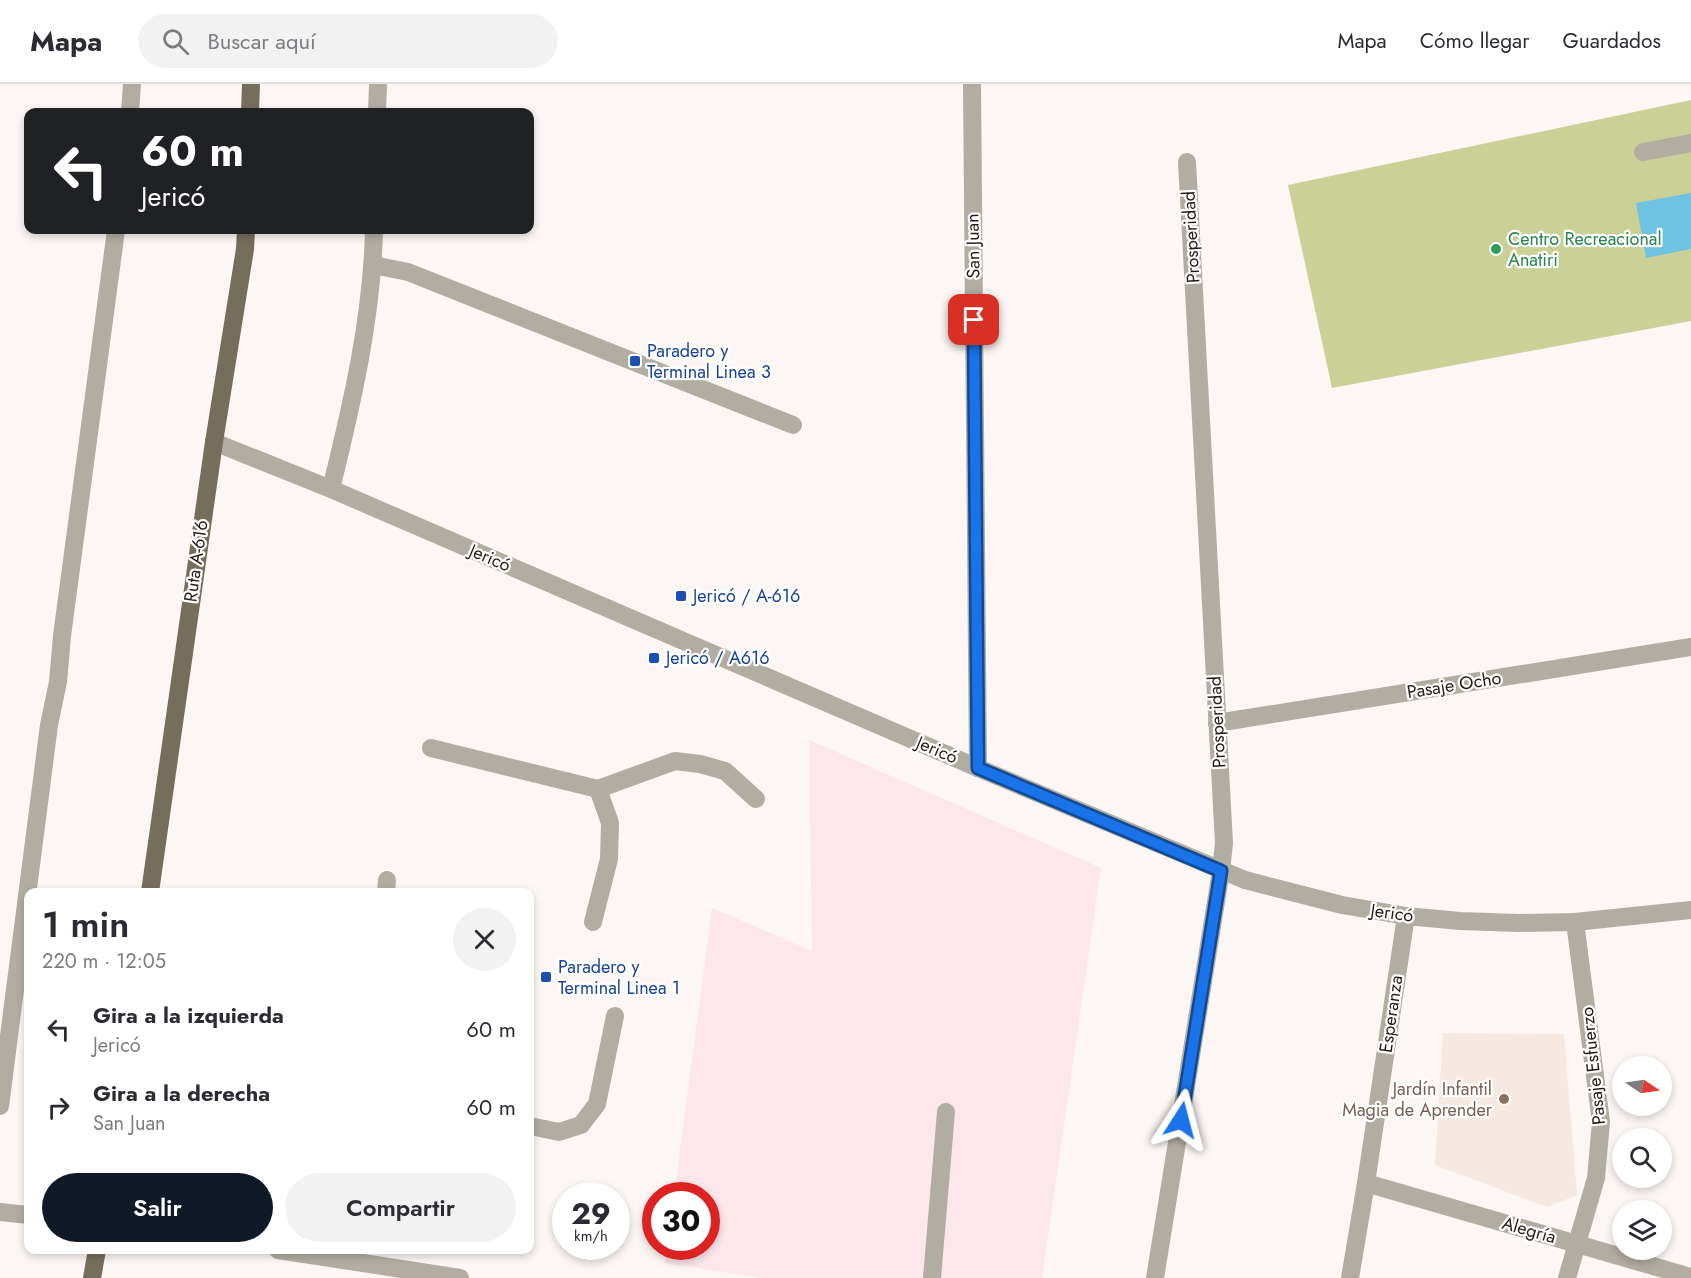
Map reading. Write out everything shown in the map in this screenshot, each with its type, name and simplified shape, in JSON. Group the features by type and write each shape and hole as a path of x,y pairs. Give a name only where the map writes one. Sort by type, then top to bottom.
{"main road":[{"path":"250,108 251,84"},
{"name":"Ruta A-616","path":"151,888 246,234"},
{"path":"92,1278 95,1254"}],"street":[{"path":"130,108 132,84"},
{"path":"377,108 378,84"},
{"name":"San Juan","path":"972,84 978,768"},
{"path":"1643,152 1691,142"},
{"name":"Prosperidad","path":"1155,1278 1224,843 1187,162"},
{"path":"28,888 49,725 58,682 62,636 115,234"},
{"path":"330,489 351,405 363,343 373,265 374,234"},
{"path":"373,265 408,272 793,425"},
{"name":"Jericó","path":"214,442 330,489 1221,871 1263,885 1321,900 1406,916 1460,921 1575,922 1691,910"},
{"name":"Pasaje Ocho","path":"1217,723 1691,647"},
{"path":"431,748 598,789 675,761 700,764 725,771 756,800"},
{"path":"594,922 609,859 610,823 598,789"},
{"name":"Esperanza","path":"1350,1278 1406,916"},
{"path":"0,1106 24,919"},
{"name":"Pasaje Esfuerzo","path":"1567,1278 1596,1178 1601,1122 1575,922"},
{"path":"534,1127 559,1132 580,1125 597,1104 615,1016"},
{"path":"932,1278 946,1112"},
{"name":"Alegría","path":"1366,1183 1691,1277"},
{"path":"0,1212 24,1215"},
{"path":"304,1254 460,1278"}],"shaded area":[{"path":"809,740 1101,868 1042,1278 760,1278 665,1263 665,1260 720,1260 720,1182 676,1182 712,908 812,951"},
{"name":"Jardín Infantil Magia de Aprender","path":"1443,1033 1564,1034 1577,1195 1547,1207 1435,1165"}],"green space":[{"name":"Centro Recreacional Anatiri","path":"1691,100 1691,321 1332,388 1288,185"}],"water":[{"path":"1691,193 1691,249 1646,258 1636,203"}],"place":[{"name":"Centro Recreacional Anatiri","path":"1496,249"},
{"name":"Paradero y Terminal Linea 3","path":"635,361"},
{"name":"Jericó / A-616","path":"681,596"},
{"name":"Jericó / A616","path":"654,658"},
{"name":"Paradero y Terminal Linea 1","path":"546,977"},
{"name":"Jardín Infantil Magia de Aprender","path":"1504,1099"}],"route":[{"path":"974,320 978,768 1221,871 1181,1120"}]}
